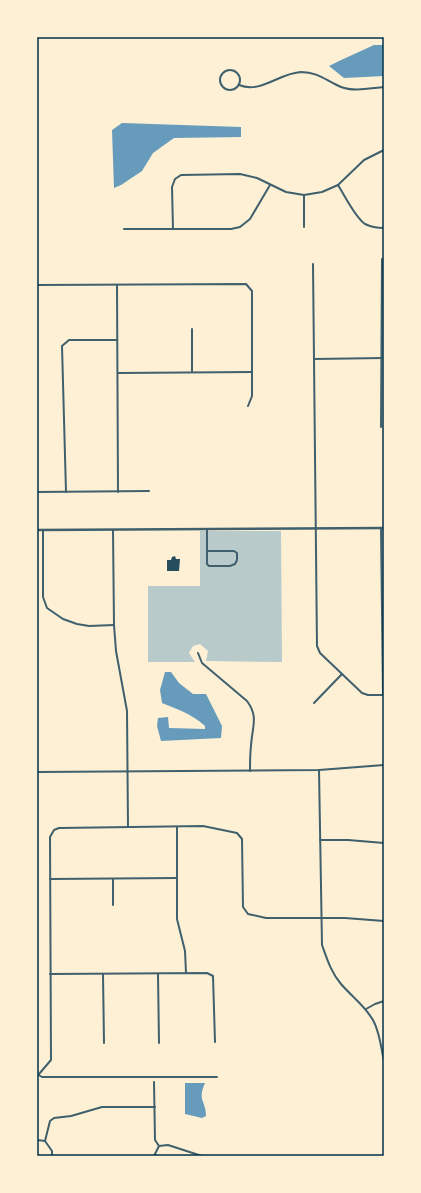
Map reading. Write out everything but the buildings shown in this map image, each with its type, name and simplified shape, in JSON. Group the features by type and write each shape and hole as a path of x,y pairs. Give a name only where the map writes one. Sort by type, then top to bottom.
{"street":[{"path":"228,70 237,73 240,78 239,85 231,90 224,88 220,83 222,73 228,70"},
{"path":"239,85 244,87 264,86 285,76 300,72 315,74 326,78 341,87 354,89 384,87"},
{"path":"173,229 172,187 175,180 181,175 240,174 257,178 286,192 304,195 322,192 338,185 364,160 384,150"},
{"path":"124,229 231,229 240,227 250,218 270,185"},
{"path":"338,185 358,217 366,224 377,228 384,228"},
{"path":"304,195 304,228"},
{"path":"381,427 383,358 382,259"},
{"path":"37,530 113,530 316,528 383,528 384,695 368,695 362,693 320,653 317,646 316,528 313,264"},
{"path":"37,285 246,284 252,291 252,396 248,406"},
{"path":"117,285 118,492"},
{"path":"192,329 192,372"},
{"path":"66,492 62,346 69,340 118,340"},
{"path":"314,359 383,358"},
{"path":"118,372 252,372"},
{"path":"37,492 149,492"},
{"path":"207,529 207,551 207,564 209,566 230,566 235,564 237,560 237,553 234,551 207,551"},
{"path":"43,530 43,597 47,608 64,619 77,624 89,626 114,625"},
{"path":"113,530 114,625 116,650 127,711 128,827"},
{"path":"198,652 202,663 247,701 252,709 254,719 250,746 250,771"},
{"path":"314,703 342,674"},
{"path":"37,772 319,770 384,765"},
{"path":"319,770 322,945 330,967 340,983 366,1009 374,1021 379,1033 384,1061"},
{"path":"217,1077 42,1077 38,1074 51,1060 50,837 54,830 59,828 203,826 237,832 242,839 243,907 248,914 266,918 321,917 384,922"},
{"path":"176,827 177,919 185,951 186,973"},
{"path":"320,840 348,840 384,844"},
{"path":"50,879 177,878"},
{"path":"113,879 113,905"},
{"path":"50,974 207,973 213,976 215,1042"},
{"path":"103,974 104,1043"},
{"path":"158,974 159,1043"},
{"path":"366,1009 375,1004 384,1002"},
{"path":"154,1082 155,1140 159,1146"},
{"path":"44,1141 50,1121 54,1118 71,1116 102,1107 155,1106"},
{"path":"37,1140 44,1141 52,1151 52,1156"},
{"path":"159,1146 168,1145 202,1156"},
{"path":"154,1156 159,1146"}],"shaded area":[{"path":"200,531 281,531 282,662 206,661 208,651 200,644 193,646 189,653 195,662 148,662 148,586 200,586"}],"water":[{"path":"374,45 384,45 384,76 344,78 329,66 339,61"},
{"path":"122,123 241,127 241,137 174,138 153,153 142,171 114,188 112,130"},
{"path":"165,672 171,672 179,683 193,694 206,694 222,726 221,738 161,741 157,726 158,718 168,717 169,728 205,729 205,726 195,718 162,703 160,690"},
{"path":"185,1083 205,1083 202,1097 206,1116 202,1118 185,1114"}]}
